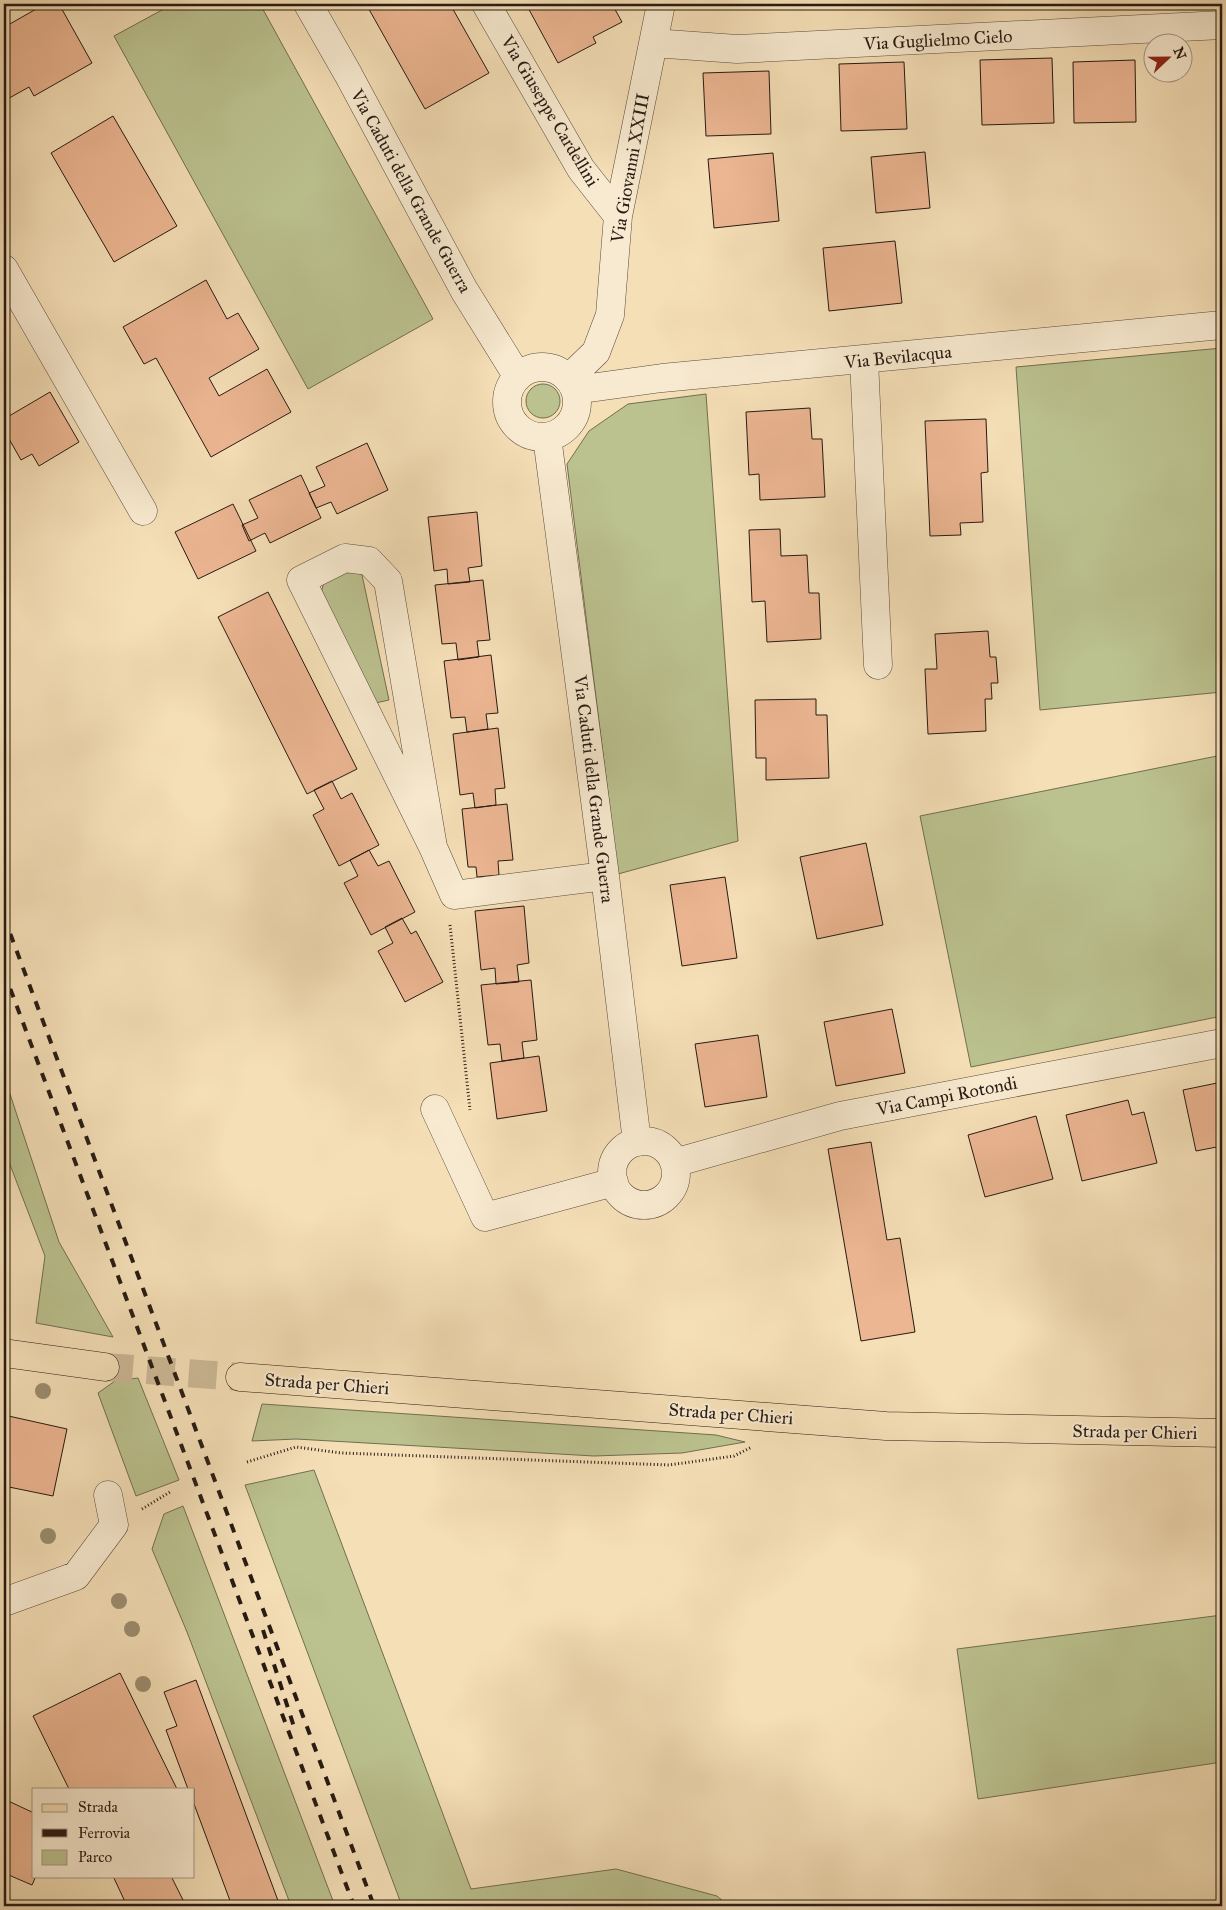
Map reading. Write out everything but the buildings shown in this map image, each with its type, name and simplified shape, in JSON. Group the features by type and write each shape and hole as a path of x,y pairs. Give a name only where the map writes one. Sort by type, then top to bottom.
{"main road":[{"path":"4,1353 106,1367"},
{"name":"Strada per Chieri","path":"240,1377 886,1426 1222,1434"}],"street":[{"name":"Via Caduti della Grande Guerra","path":"308,4 348,74 464,290 518,377"},
{"name":"Via Giuseppe Cardellini","path":"486,4 581,169 618,216"},
{"name":"Via Giovanni XXIII","path":"571,385 596,352 610,315 618,216 661,4"},
{"name":"Via Guglielmo Cielo","path":"653,43 737,50 1222,25"},
{"path":"4,269 143,511"},
{"name":"Via Bevilacqua","path":"571,385 864,360 1222,325"},
{"path":"864,360 878,665"},
{"path":"534,368 552,369 571,385 576,411 566,428 557,434 547,437 536,437 525,434 510,418 507,408 511,386 518,377 534,368"},
{"name":"Via Caduti della Grande Guerra","path":"547,437 605,876 637,1142"},
{"path":"433,847 388,580 369,561 345,558 301,580 433,847 454,895 605,876"},
{"name":"Via Campi Rotondi","path":"674,1163 840,1116 1222,1043"},
{"path":"435,1109 485,1217 614,1182"},
{"path":"643,1140 663,1147 670,1154 674,1163 676,1173 674,1184 669,1192 652,1204 641,1204 622,1196 612,1176 617,1156 624,1148 643,1140"},
{"path":"4,1602 76,1576 114,1525 108,1495"}],"path":[{"path":"454,895 449,913 471,1108 458,1157"},
{"path":"247,1462 296,1447 341,1453 669,1465 734,1456 760,1442"}],"green space":[{"path":"173,4 260,4 433,319 308,389 114,36"},
{"path":"1222,348 1222,692 1040,710 1016,367"},
{"path":"543,384 550,385 555,389 559,394 559,408 555,413 550,417 543,418 536,417 531,413 527,408 526,401 527,394 531,389 536,385"},
{"path":"706,394 738,841 618,874 567,464 589,431 628,404"},
{"path":"352,569 362,575 389,700 371,704 321,593 324,582"},
{"path":"1222,755 1222,1016 971,1067 920,816"},
{"path":"4,1081 6,1082 59,1242 113,1337 36,1323 45,1256 4,1149"},
{"path":"138,1378 179,1480 136,1496 98,1393 115,1381"},
{"path":"262,1404 716,1435 745,1442 682,1453 594,1456 296,1439 252,1441"},
{"path":"314,1470 471,1889 616,1869 717,1896 729,1906 402,1906 245,1485"},
{"path":"183,1506 335,1906 291,1906 187,1632 152,1549 164,1514"},
{"path":"1222,1615 1222,1762 978,1799 957,1649"}],"tunnel":[{"path":"105,1367 240,1377"}],"railway":[{"path":"4,917 374,1906"},
{"path":"4,972 354,1906"},
{"path":"263,1630 295,1730"}]}
